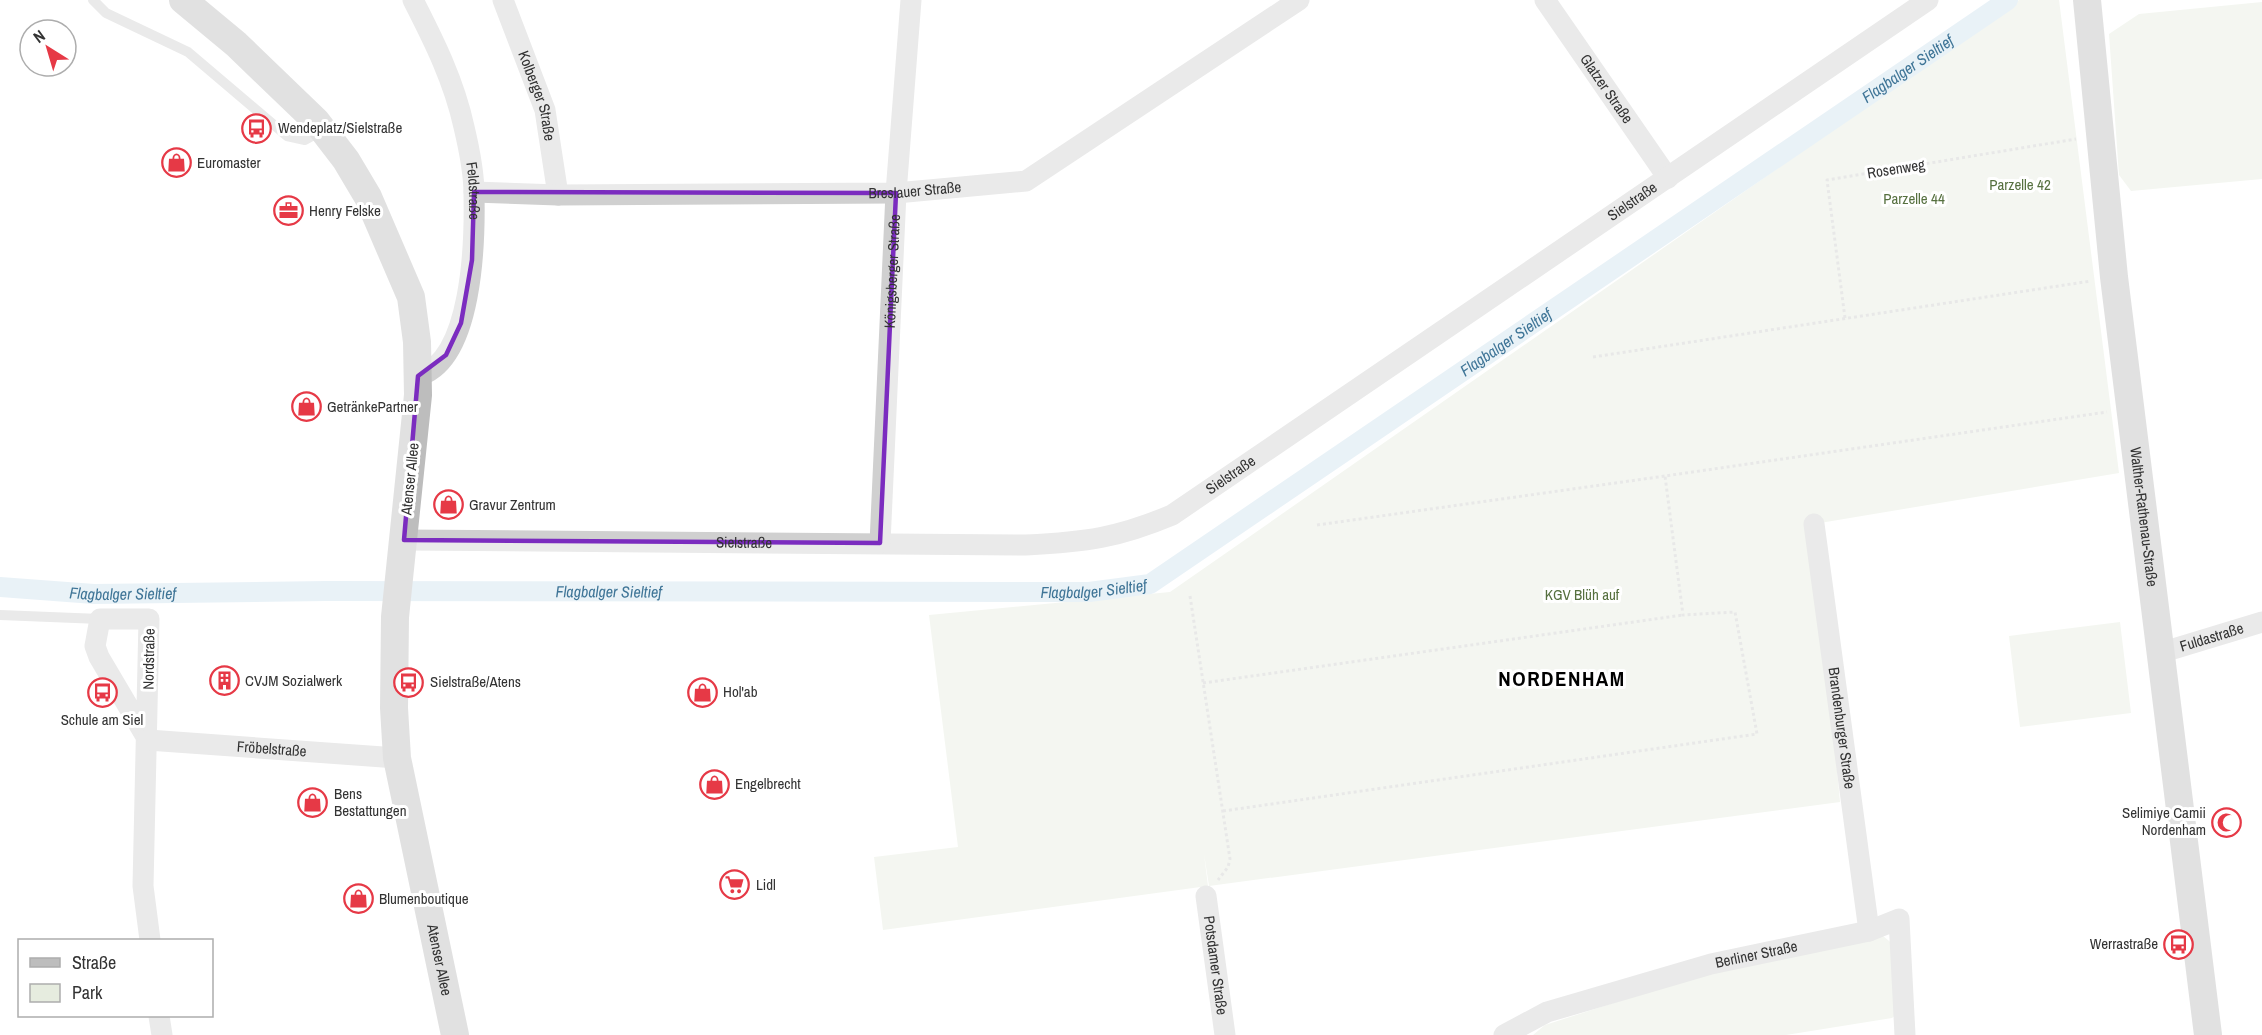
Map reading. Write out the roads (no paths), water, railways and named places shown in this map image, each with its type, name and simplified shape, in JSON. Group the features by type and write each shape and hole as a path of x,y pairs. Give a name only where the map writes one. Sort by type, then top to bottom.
{"street":[{"name":"Atenser Allee","path":"183,0 280,85 323,130 368,197 411,297 418,376 403,553 395,617 394,708 397,758 455,1035"},
{"name":"Feldstraße","path":"413,0 446,65 464,126 474,192 472,261 461,323 446,355 427,373 418,376"},
{"name":"Kolberger Straße","path":"503,0 545,110 558,195"},
{"name":"Königsberger Straße","path":"880,543 896,193 911,0"},
{"name":"Breslauer Straße","path":"474,192 558,195 896,193 1026,181 1299,0"},
{"name":"Glatzer Straße","path":"1545,0 1668,178"},
{"name":"Sielstraße","path":"403,553 880,543 1026,545 1084,542 1131,532 1172,514 1928,0"},
{"name":"Walther-Rathenau-Straße","path":"2087,0 2102,134 2114,277 2208,1035"},
{"name":"Brandenburger Straße","path":"1814,524 1869,931"},
{"name":"Nordstraße","path":"148,740 99,657 95,646 100,619 149,619 148,740 143,886 150,939"},
{"name":"Fuldastraße","path":"2160,653 2262,622"},
{"name":"Fröbelstraße","path":"148,740 397,758"},
{"name":"Potsdamer Straße","path":"1206,896 1225,1035"},
{"name":"Berliner Straße","path":"1504,1035 1547,1012 1711,964 1869,931 1899,919 1905,1035"},
{"path":"159,1017 162,1035"}],"lane":[{"path":"93,0 106,13 188,52 287,136 305,140 323,130"},
{"path":"0,615 100,619"}],"waterway":[{"name":"Flagbalger Sieltief","path":"0,587 94,594 326,591 1089,592 1150,584 2008,0"}],"place":[{"name":"Wendeplatz/Sielstraße","path":"257,128"},
{"name":"Euromaster","path":"176,163"},
{"name":"Henry Felske","path":"288,211"},
{"name":"GetränkePartner","path":"306,407"},
{"name":"Gravur Zentrum","path":"448,505"},
{"name":"CVJM Sozialwerk","path":"224,681"},
{"name":"Sielstraße/Atens","path":"409,682"},
{"name":"Hol'ab","path":"702,692"},
{"name":"Schule am Siel","path":"102,693"},
{"name":"Engelbrecht","path":"714,784"},
{"name":"Bens Bestattungen","path":"313,803"},
{"name":"Selimiye Camii Nordenham","path":"2227,822"},
{"name":"Lidl","path":"735,885"},
{"name":"Blumenboutique","path":"358,899"},
{"name":"Werrastraße","path":"2179,944"}],"district":[{"name":"NORDENHAM","path":"1562,679"}],"park label":[{"name":"Parzelle 42","path":"2020,185"},
{"name":"Parzelle 44","path":"1914,199"},
{"name":"KGV Blüh auf","path":"1582,595"}]}
